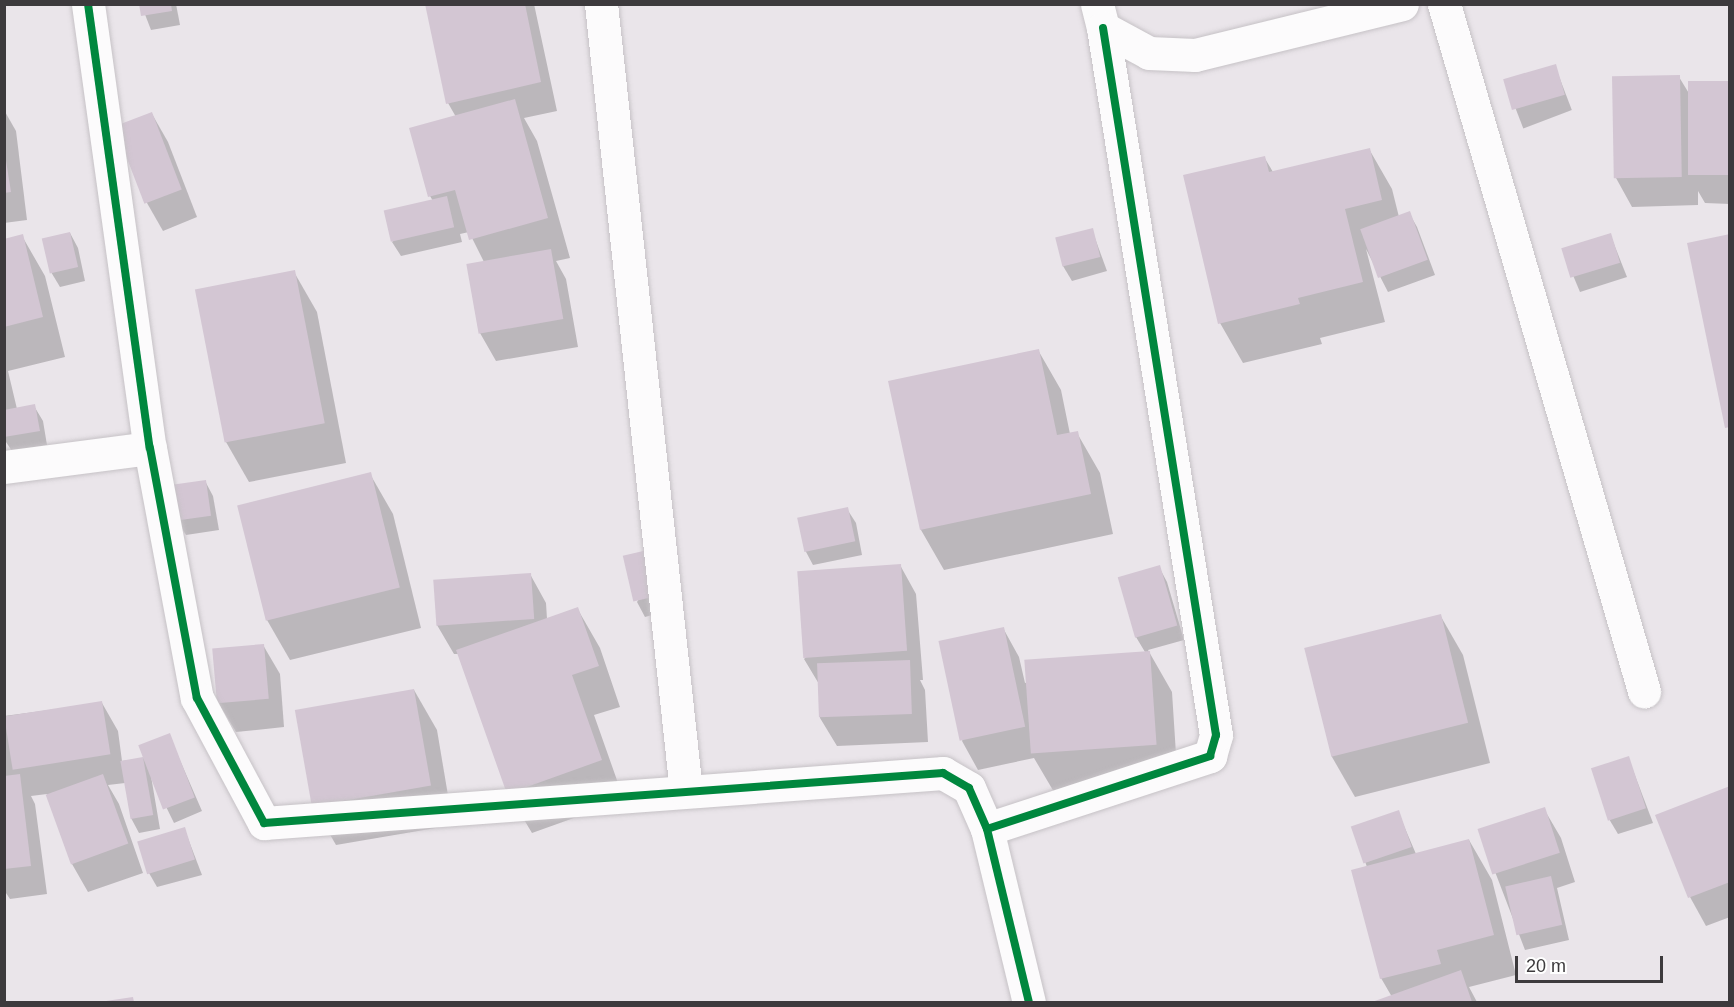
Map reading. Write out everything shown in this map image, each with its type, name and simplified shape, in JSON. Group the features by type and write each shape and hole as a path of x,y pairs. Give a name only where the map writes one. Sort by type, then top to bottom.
{"street":[{"path":"88,4 150,448 197,698 264,823 943,772 969,788 987,829 1029,1002"},
{"path":"601,4 686,791"},
{"path":"1100,16 1149,53 1195,55 1402,4"},
{"path":"1444,4 1644,691"},
{"path":"987,829 1210,756 1216,735 1100,16"},
{"path":"4,466 150,448"}],"building":[{"path":"139,4 171,4 172,11 141,16"},
{"path":"425,4 525,4 541,82 446,104"},
{"path":"1556,64 1565,95 1512,110 1503,79"},
{"path":"1680,75 1682,177 1614,178 1612,76"},
{"path":"1688,81 1730,81 1730,175 1688,175"},
{"path":"515,99 548,218 469,240 455,190 428,197 409,128"},
{"path":"152,112 182,189 144,204 115,126"},
{"path":"4,148 11,192 4,193"},
{"path":"1370,148 1382,200 1345,209 1363,282 1298,298 1300,304 1218,324 1183,175 1265,156 1269,172"},
{"path":"447,196 454,227 391,242 384,211"},
{"path":"1410,211 1428,260 1378,278 1360,229"},
{"path":"1093,228 1100,257 1062,267 1055,237"},
{"path":"70,232 78,267 50,274 42,239"},
{"path":"1611,233 1620,263 1570,278 1561,248"},
{"path":"23,234 43,317 4,327 4,239"},
{"path":"1730,234 1730,427 1725,428 1687,243"},
{"path":"551,249 563,319 479,334 466,264"},
{"path":"295,270 325,423 225,443 195,289"},
{"path":"1039,349 1057,435 1078,431 1091,494 920,530 888,381"},
{"path":"35,404 40,431 4,437 4,410"},
{"path":"371,472 400,587 266,621 237,505"},
{"path":"206,480 211,516 175,521 170,485"},
{"path":"848,507 855,541 804,552 797,518"},
{"path":"652,549 663,595 633,602 623,556"},
{"path":"901,564 907,651 803,658 797,571"},
{"path":"1160,565 1177,626 1135,638 1118,577"},
{"path":"531,573 534,619 436,626 433,580"},
{"path":"578,607 599,666 572,675 602,760 507,794 456,650"},
{"path":"1441,614 1468,723 1331,757 1304,648"},
{"path":"1004,627 1025,727 960,741 938,641"},
{"path":"264,644 269,699 217,703 212,649"},
{"path":"1150,651 1157,745 1031,754 1024,660"},
{"path":"910,660 912,714 819,717 817,663"},
{"path":"414,689 431,786 312,807 295,710"},
{"path":"102,701 110,754 13,770 4,716"},
{"path":"170,733 195,797 163,810 138,745"},
{"path":"1629,756 1646,808 1608,821 1591,768"},
{"path":"143,757 153,815 131,819 120,761"},
{"path":"20,774 31,866 4,869 4,776"},
{"path":"103,774 128,844 71,864 46,795"},
{"path":"1730,786 1730,882 1688,898 1655,815"},
{"path":"1545,807 1560,853 1492,875 1477,829"},
{"path":"1399,810 1412,847 1363,863 1351,827"},
{"path":"185,827 195,860 147,874 137,842"},
{"path":"1469,839 1494,935 1437,950 1441,964 1380,979 1351,870"},
{"path":"1551,876 1562,925 1516,935 1505,887"},
{"path":"1461,970 1472,1002 1372,1002"},
{"path":"133,997 134,1002 106,1002 106,1001"}],"cycle path":[{"path":"88,4 150,448 197,698 264,823 943,773 969,788 987,829 1029,1002"},
{"path":"987,829 1210,756 1216,735 1103,28"}]}
